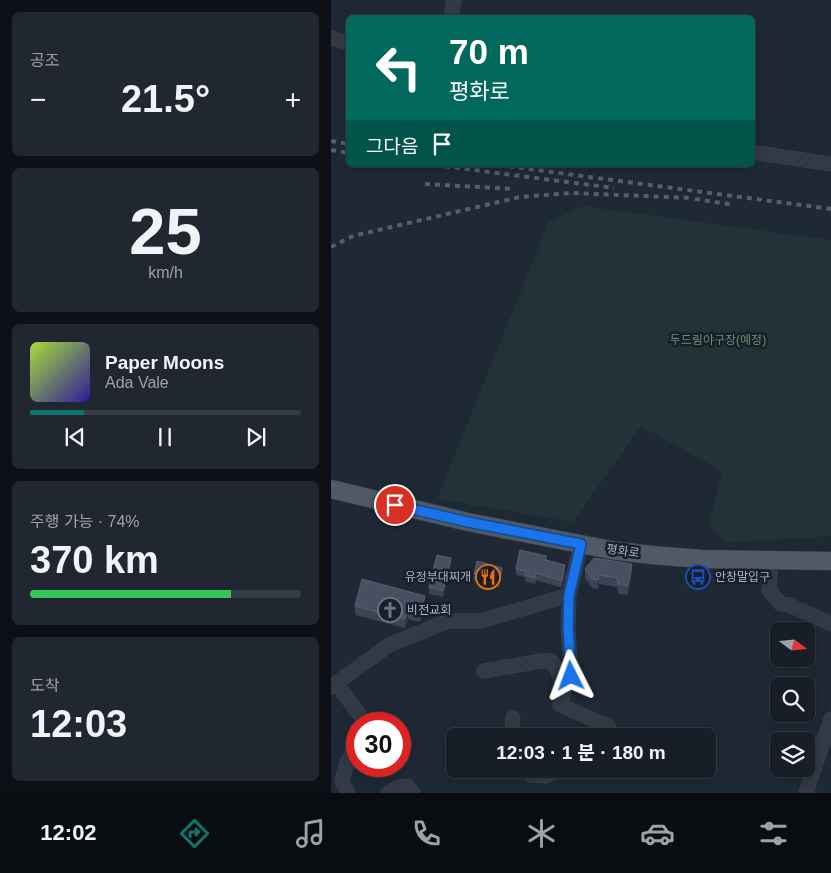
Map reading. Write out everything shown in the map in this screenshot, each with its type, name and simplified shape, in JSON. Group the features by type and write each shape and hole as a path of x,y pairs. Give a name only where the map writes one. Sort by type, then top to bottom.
{"main road":[{"name":"평화로","path":"331,490 468,522 581,544 651,555 702,559 831,561"}],"street":[{"path":"452,15 454,0"},
{"path":"331,38 346,42"},
{"path":"755,152 831,164"},
{"path":"581,544 569,595 568,627 571,676 560,705 608,726 608,728"},
{"path":"771,560 769,590 781,604 789,605 831,624"},
{"path":"357,712 333,685 389,645 448,621 481,621 569,595"},
{"path":"484,671 551,661 557,668 558,675 565,688"},
{"path":"512,728 513,718"},
{"path":"806,793 831,719"},
{"path":"346,767 342,781 348,793"},
{"path":"389,793 398,787 408,786 413,793"}],"green space":[{"name":"두드림야구장(예정)","path":"583,206 831,240 831,536 726,543 709,524 722,471 641,426 573,522 437,499 549,221"}],"building":[{"path":"520,550 546,556 546,560 565,565 562,581 536,573 535,578 525,575 526,571 516,569"},
{"path":"437,555 451,558 443,591 429,587"},
{"path":"594,558 632,564 628,586 618,584 617,578 599,575 598,580 592,579 585,569"},
{"path":"477,561 502,568 499,581 474,574"},
{"name":"비전교회","path":"362,579 425,596 420,613 408,610 405,619 355,606"}],"railway":[{"path":"331,141 346,144"},
{"path":"331,150 346,152"},
{"path":"451,167 614,188"},
{"path":"514,167 831,209"},
{"path":"425,184 514,189"},
{"path":"331,247 353,236 520,197 571,193 693,198"},
{"path":"695,199 734,205"}],"place":[{"name":"유정부대찌개","path":"488,577"},
{"name":"안창말입구","path":"698,577"},
{"name":"비전교회","path":"390,610"}],"route":[{"path":"395,505 468,522 581,544 569,595 568,627 571,676"}]}
